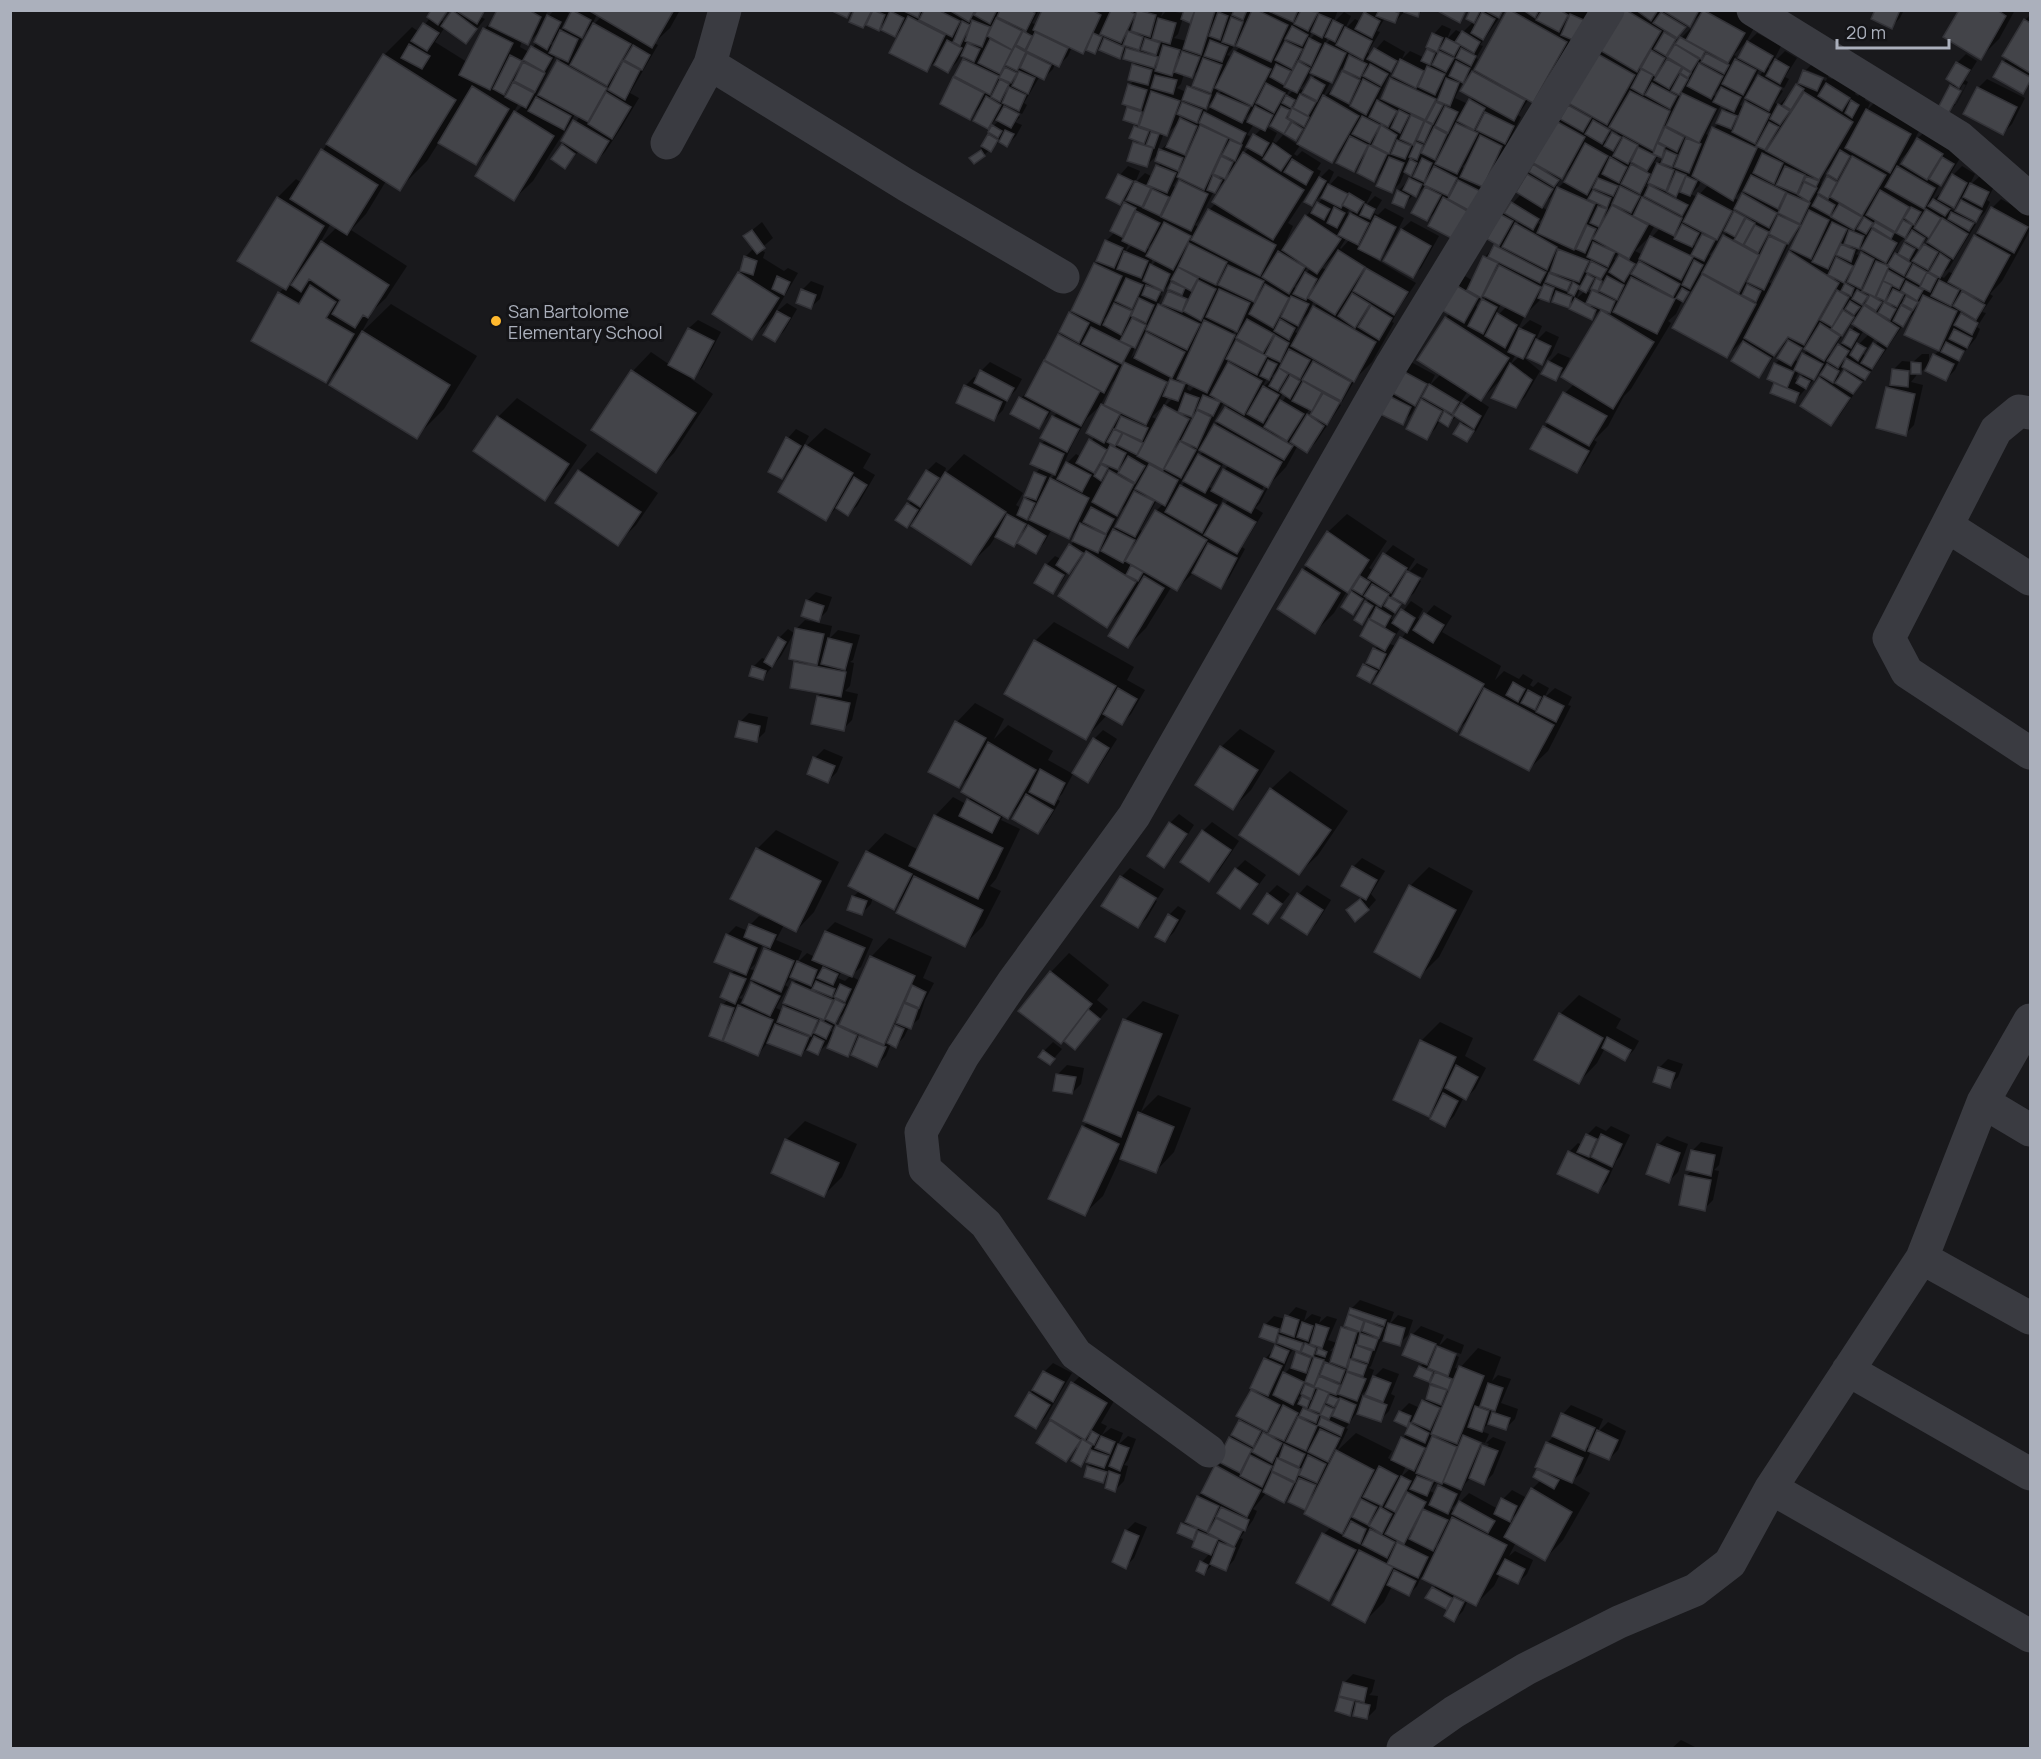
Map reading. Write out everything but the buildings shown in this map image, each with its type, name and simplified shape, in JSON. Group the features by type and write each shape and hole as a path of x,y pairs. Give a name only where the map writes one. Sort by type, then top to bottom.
{"street":[{"path":"667,143 710,64 725,10"},
{"path":"1209,1451 1076,1354 986,1224 925,1169 921,1132 963,1056 1013,982 1134,816 1392,364 1608,10"},
{"path":"1753,10 1959,137 2031,199"},
{"path":"710,64 906,185 1063,277"},
{"path":"2031,413 2019,411 1996,430 1889,639 1907,672 2031,753"},
{"path":"1947,526 2031,579"},
{"path":"1403,1749 1454,1713 1526,1669 1619,1622 1695,1590 1730,1563 1771,1488 1922,1258 1983,1102 2031,1020"},
{"path":"1983,1102 2031,1130"},
{"path":"1922,1258 2031,1318"},
{"path":"1848,1370 2031,1474"},
{"path":"1771,1488 2031,1636"}],"place":[{"name":"San Bartolome Elementary School","path":"496,321"}]}
